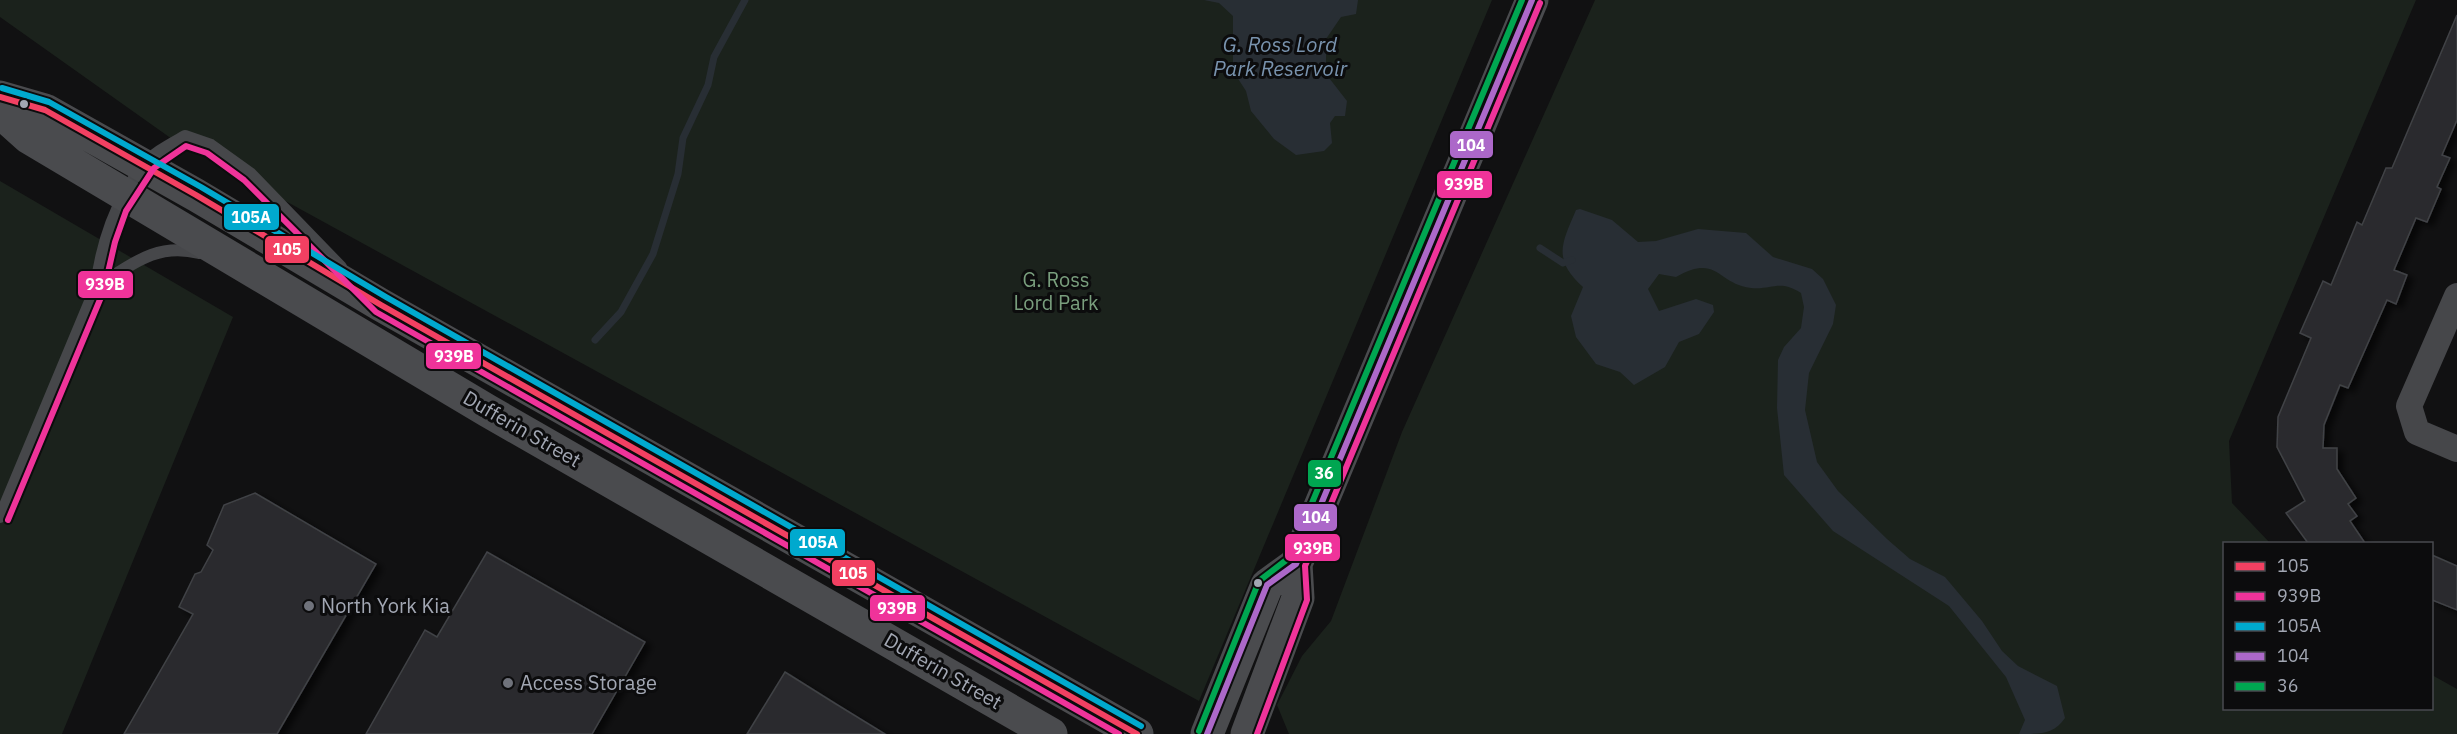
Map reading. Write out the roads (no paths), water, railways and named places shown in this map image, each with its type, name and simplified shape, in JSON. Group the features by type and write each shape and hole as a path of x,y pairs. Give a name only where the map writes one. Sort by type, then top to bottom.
{"main road":[{"path":"1247,734 1298,598 1296,564 1532,0"},
{"name":"Dufferin Street","path":"0,98 45,110 381,305 1137,734"},
{"name":"Dufferin Street","path":"0,112 28,137 126,193 499,417 1051,734"},
{"path":"1207,734 1267,585 1296,564"}],"street":[{"path":"2457,296 2409,406 2417,432 2457,449"}],"lane":[{"path":"0,517 96,287 99,258 109,228 143,165 185,136 211,145 250,173 381,305"},
{"path":"96,287 149,254 179,248 242,264"}],"water":[{"name":"G. Ross Lord Park Reservoir","path":"1204,0 1358,0 1356,14 1341,17 1326,39 1326,74 1347,101 1345,116 1335,116 1330,123 1332,143 1324,151 1296,155 1274,139 1251,111 1246,91 1233,71 1233,16 1219,3"},
{"path":"1580,209 1612,220 1638,242 1656,241 1698,229 1746,233 1773,257 1812,269 1823,279 1836,305 1833,324 1809,373 1805,410 1817,462 1838,491 1887,539 1910,559 1945,577 1982,621 2002,651 2018,666 2057,686 2065,718 2061,723 2046,732 2019,734 2025,720 2006,677 1949,606 1833,531 1784,475 1777,408 1778,360 1784,347 1801,328 1804,307 1801,293 1781,286 1751,288 1731,281 1709,269 1690,270 1676,277 1659,274 1648,289 1659,311 1696,299 1713,305 1714,312 1699,334 1679,342 1665,367 1634,385 1620,372 1596,364 1576,337 1571,316 1583,287 1567,268 1563,259 1563,250 1571,222 1576,210"}],"waterway":[{"path":"595,340 621,312 653,254 678,174 683,138 708,85 714,57 745,0"},
{"path":"1540,248 1563,263 1572,260"}],"place":[{"name":"North York Kia","path":"309,606"},
{"name":"Access Storage","path":"508,683"}],"park label":[{"name":"G. Ross Lord Park","path":"1056,292"}]}
